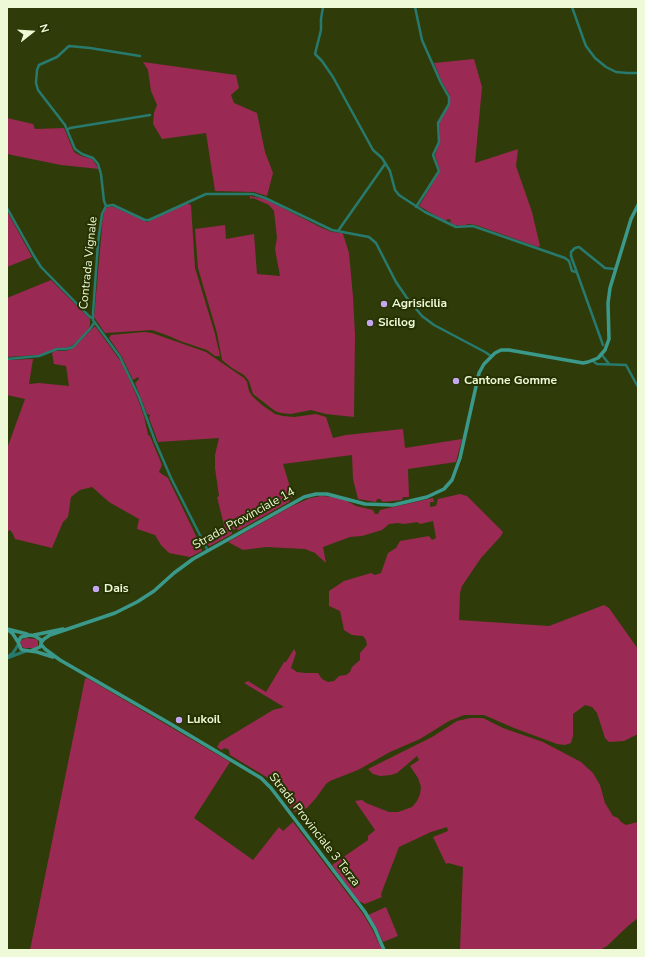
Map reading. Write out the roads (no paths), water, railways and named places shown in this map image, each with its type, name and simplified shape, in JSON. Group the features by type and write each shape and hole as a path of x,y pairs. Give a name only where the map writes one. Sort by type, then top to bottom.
{"main road":[{"path":"491,356 497,351 504,350 583,363 593,361 602,355 609,339 608,303 610,288 630,219 638,205"},
{"name":"Strada Provinciale 14","path":"84,624 115,613 137,602 154,591 185,564 294,502 309,496 333,494 365,504 393,505 427,497 444,489 452,480 460,458 478,373 491,356"},
{"path":"18,644 21,636 84,624"},
{"path":"29,651 36,650 40,647 44,639 50,635 84,624"},
{"path":"7,629 32,635 38,638 45,649 60,660"},
{"path":"7,629 13,634 21,649 37,652 60,660"},
{"name":"Strada Provinciale 3 Terza","path":"60,660 169,722 261,778 284,805 368,917 384,950"}],"street":[{"path":"323,7 321,30 316,54 326,66 370,144 390,171 395,190 404,200 456,227 473,226 565,258 569,261 572,271 576,272"},
{"path":"415,7 422,40 449,96 449,104 438,123 439,142 433,155 439,171 416,207"},
{"path":"572,7 584,42 595,58 606,67 616,72 638,73"},
{"path":"106,206 98,164 93,158 82,154 75,149 63,121 36,86 37,70 39,65 56,56 69,46 140,56"},
{"path":"67,130 70,128 150,115"},
{"path":"338,231 385,164"},
{"name":"Contrada Vignale","path":"94,323 93,318 98,243 102,214 106,206 113,205 145,220 149,220 206,194 253,194 265,198 321,226 338,231 363,235 372,240 381,252 396,282 422,316 434,325 491,356"},
{"path":"7,208 41,267 90,317 93,318"},
{"path":"603,345 576,272 571,252 577,247 605,268 615,269"},
{"path":"7,359 39,356 57,349 73,347 94,323 120,357 139,397 155,441 208,551"},
{"path":"602,355 609,364"},
{"path":"593,361 597,364 626,365 638,387"},
{"path":"7,658 13,653 18,644"},
{"path":"7,658 29,651"}],"place":[{"name":"Agrisicilia","path":"384,304"},
{"name":"Sicilog","path":"370,323"},
{"name":"Cantone Gomme","path":"456,381"},
{"name":"Dais","path":"96,589"},
{"name":"Lukoil","path":"179,720"}]}
